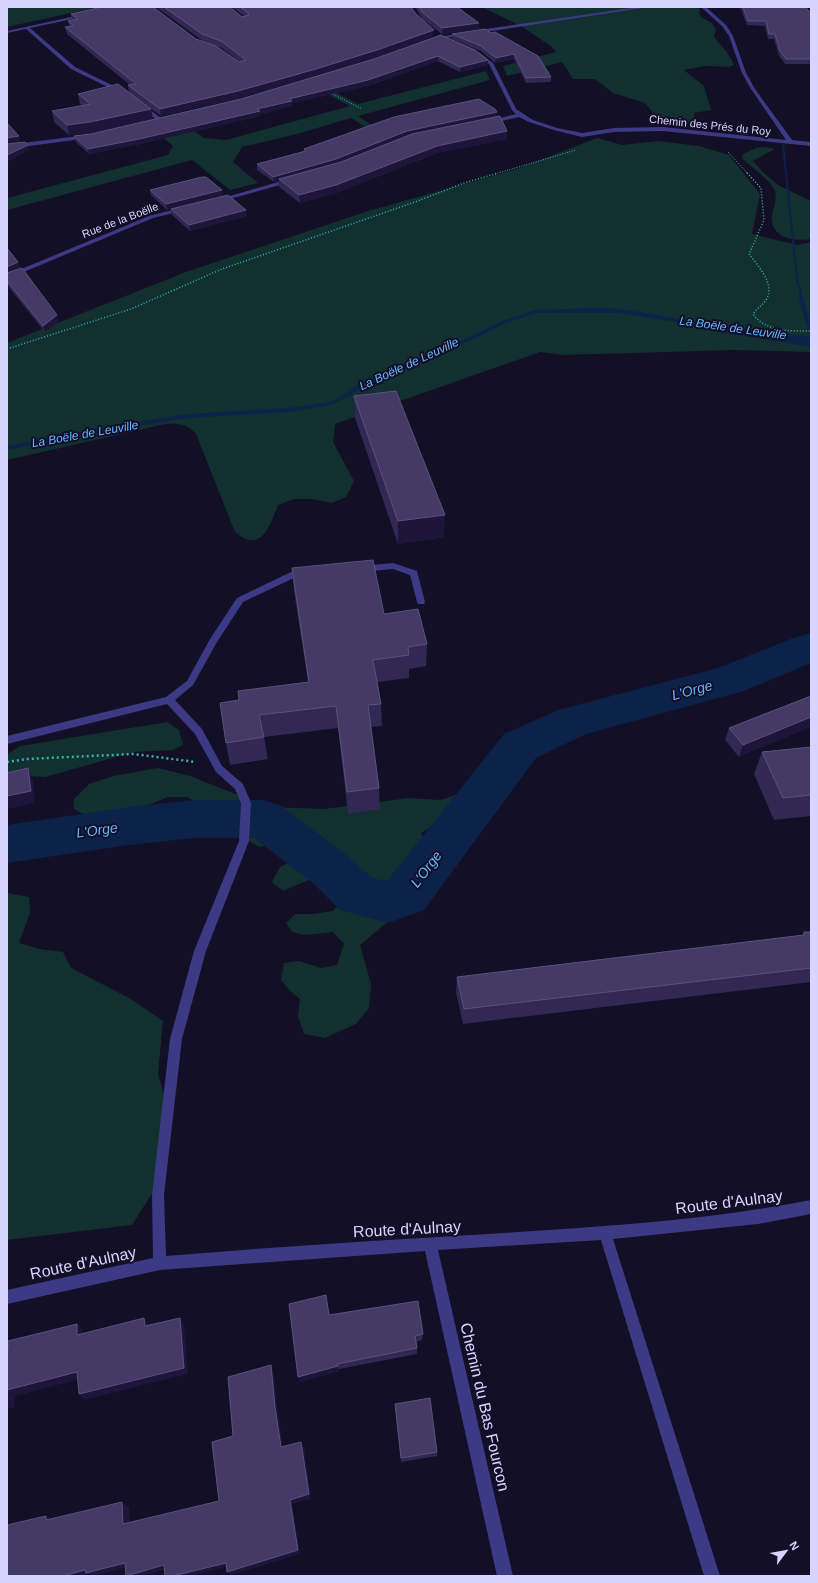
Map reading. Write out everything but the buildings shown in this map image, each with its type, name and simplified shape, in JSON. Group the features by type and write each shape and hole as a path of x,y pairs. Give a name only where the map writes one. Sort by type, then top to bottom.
{"street":[{"path":"425,42 442,37 647,7"},
{"path":"703,7 724,25 731,36 744,74 791,143"},
{"path":"7,32 90,14"},
{"path":"26,28 73,68 120,90 128,96"},
{"path":"436,34 452,41"},
{"path":"472,50 491,63 512,107 520,116 484,124"},
{"path":"139,104 160,120"},
{"name":"Chemin des Prés du Roy","path":"520,116 556,129 582,135 614,130 663,128 811,144"},
{"path":"154,122 168,118"},
{"path":"7,148 92,136"},
{"path":"210,202 302,178"},
{"name":"Rue de la Boëlle","path":"7,277 151,217 188,208"},
{"path":"355,569 394,566 414,573 421,602"},
{"path":"7,740 169,700 190,683 213,641 240,600 294,574 317,572"},
{"path":"160,1263 158,1195 176,1039 200,951 244,841 246,803 239,787 219,769 199,732 169,700"},
{"name":"Route d'Aulnay","path":"7,1297 160,1263 287,1253 605,1233 758,1217 811,1207"},
{"path":"605,1233 712,1576"},
{"name":"Chemin du Bas Fourcon","path":"430,1245 505,1576"}],"path":[{"path":"328,92 362,109"},
{"path":"7,349 131,309 222,269 415,202 464,183 580,148"},
{"path":"721,150 728,152 761,188 764,220 750,254 766,278 769,293 766,300 753,314 755,318 766,326 811,331"},
{"path":"7,762 27,759 134,754 202,763 219,769"}],"green space":[{"path":"7,7 98,7 7,27"},
{"path":"482,7 695,7 700,9 699,13 701,17 712,23 716,30 714,36 730,56 734,65 729,67 705,66 684,70 704,86 711,110 694,113 695,119 691,124 659,121 645,103 613,93 595,79 573,79 562,62 507,76 503,66 556,52 552,47 521,26"},
{"path":"486,71 490,80 358,116 393,139 388,141 351,118 297,134 242,147 233,162 258,183 230,190 192,160 7,210 7,198 168,155 173,146 154,130 184,123 204,138 226,140 350,106 310,85 317,83 358,104"},
{"path":"597,138 622,145 658,141 699,146 729,155 760,194 752,234 797,245 811,242 811,352 735,350 563,355 540,352 335,424 333,442 354,481 346,497 332,503 312,499 294,499 278,505 268,529 258,539 252,540 244,538 235,532 196,434 186,426 165,424 7,460 7,343 186,272 365,212 517,169"},
{"path":"765,147 775,149 753,161 778,185 811,201 811,239 800,240 788,238 782,236 774,228 772,215 776,199 775,191 765,178 742,158 743,154 756,148"},
{"path":"167,722 179,730 183,745 172,750 134,752 45,777 7,775 8,754 20,746"},
{"path":"158,768 190,776 269,807 324,809 409,798 440,800 456,795 468,802 466,811 445,818 421,833 427,846 414,865 400,881 396,915 360,945 371,984 369,1008 356,1024 325,1038 304,1034 298,1016 300,999 290,991 281,980 284,963 299,961 321,968 337,965 344,944 333,932 306,935 292,932 286,923 295,914 313,914 333,911 341,901 335,889 318,876 283,891 272,882 280,867 297,858 315,855 323,848 319,839 302,836 260,847 250,842 243,828 224,820 187,797 168,797 139,809 92,819 74,809 74,799 89,784 113,776"},
{"path":"7,893 29,897 30,913 19,943 40,949 63,952 71,968 131,999 163,1021 158,1074 167,1105 153,1192 132,1225 7,1240"}],"water":[{"path":"782,144 784,144 798,279 811,328 811,339 799,300 800,297 796,279"},
{"path":"704,325 811,341 811,347 702,329 701,328"}],"waterway":[{"name":"La Boële de Leuville","path":"7,448 111,428 188,416 289,410 330,403 348,395 362,384 474,337 504,322 537,311 621,311 704,325 811,339"},
{"name":"L'Orge","path":"7,844 129,826 194,819 264,819 331,870 358,895 388,902 406,895 520,746 573,721 729,680 811,647"}]}
